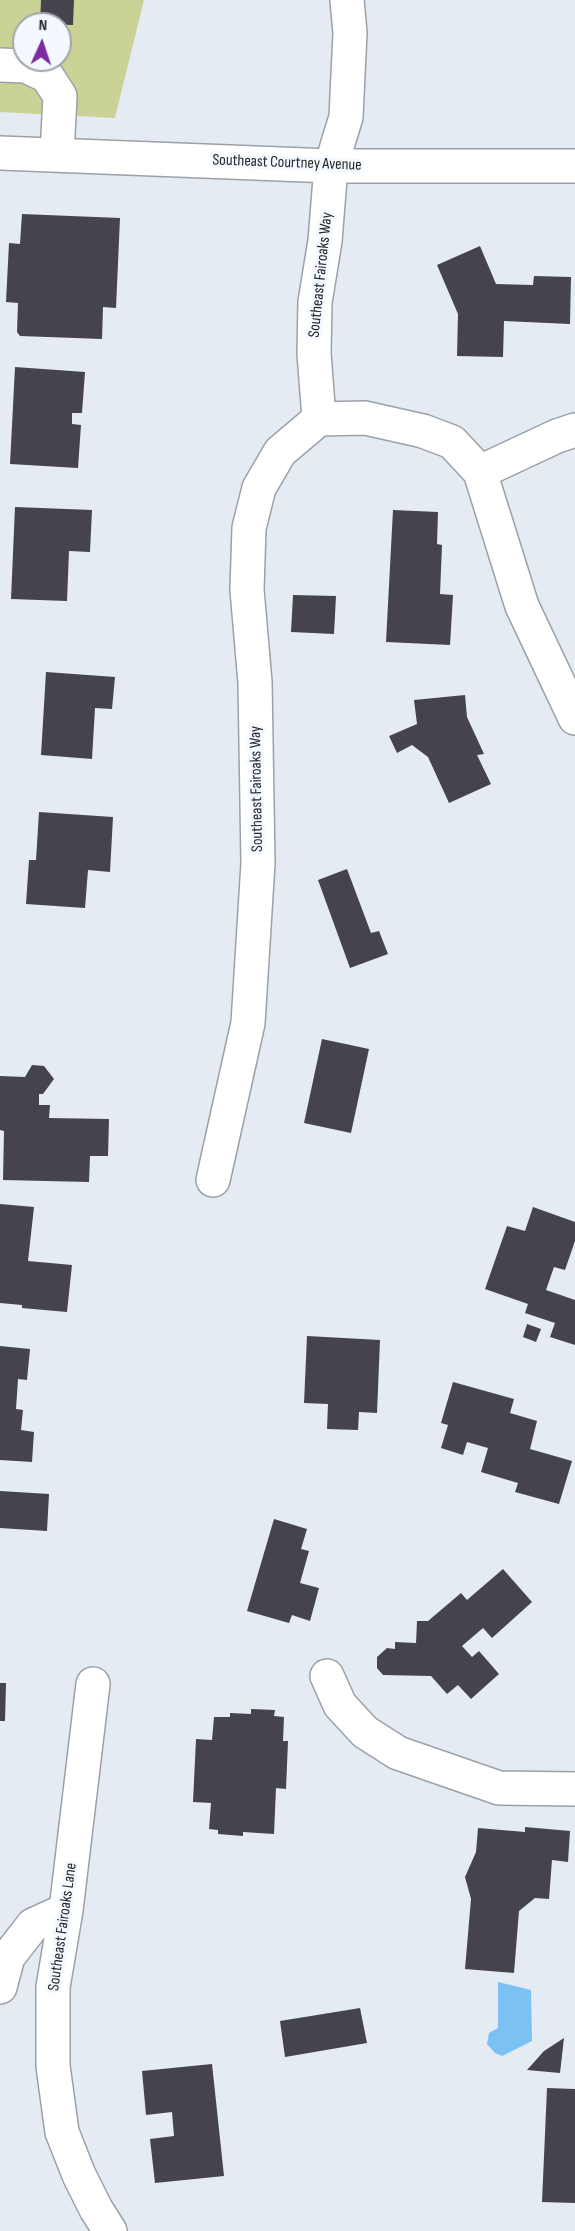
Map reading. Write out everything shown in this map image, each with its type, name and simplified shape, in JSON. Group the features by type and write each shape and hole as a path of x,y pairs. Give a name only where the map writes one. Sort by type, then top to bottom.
{"street":[{"name":"Southeast Fairoaks Way","path":"213,1180 248,1023 258,863 255,682 247,590 249,528 259,488 280,452 319,420 314,353 315,302 325,241 331,166 346,117 350,33 347,0"},
{"path":"0,65 26,66 47,76 60,96 57,155"},
{"name":"Southeast Courtney Avenue","path":"0,153 331,166 575,166"},
{"path":"319,420 365,418 423,431 452,442 480,472 522,606 575,718"},
{"path":"480,472 575,430"},
{"path":"327,1676 340,1705 365,1732 398,1753 499,1788 575,1789"},
{"name":"Southeast Fairoaks Lane","path":"93,1684 66,1910 53,1987 53,2066 62,2132 83,2184 110,2231"},
{"path":"0,1987 8,1957 33,1925 66,1910"}],"green space":[{"path":"0,0 144,0 115,118 0,112"}],"water":[{"path":"498,1982 531,1990 532,2041 502,2056 495,2053 487,2044 489,2033 498,2028"}],"building":[{"path":"41,0 74,0 73,25 72,12 40,12"},
{"path":"22,214 120,218 116,308 103,307 102,339 20,336 17,332 18,303 6,302 9,243 20,244"},
{"path":"480,246 496,284 533,285 534,276 571,277 570,324 504,321 503,357 457,356 458,314 437,265"},
{"path":"15,367 85,372 82,413 72,413 72,424 81,425 78,468 10,464"},
{"path":"15,507 92,510 90,552 69,551 67,601 11,599"},
{"path":"393,510 438,512 437,544 442,545 440,594 453,595 450,645 386,642"},
{"path":"293,595 336,596 334,634 291,632"},
{"path":"46,672 115,677 112,709 95,708 92,759 41,755"},
{"path":"465,695 467,717 484,754 477,755 491,784 449,803 428,757 412,745 397,753 389,736 417,724 414,700"},
{"path":"39,812 113,817 110,872 88,870 85,908 26,904 29,860 36,860"},
{"path":"347,869 371,933 379,931 388,954 350,968 318,880"},
{"path":"322,1039 369,1049 351,1133 304,1123"},
{"path":"32,1065 44,1066 54,1079 43,1094 39,1094 39,1105 50,1105 49,1118 109,1119 108,1156 90,1156 89,1182 3,1180 4,1131 0,1130 0,1076 25,1077"},
{"path":"0,1204 34,1207 28,1261 72,1265 67,1312 22,1308 22,1305 0,1303"},
{"path":"533,1207 575,1222 575,1241 565,1270 554,1267 546,1290 575,1300 575,1345 550,1337 555,1323 525,1313 528,1304 485,1289 507,1226 525,1231"},
{"path":"527,1324 541,1329 536,1342 523,1337"},
{"path":"307,1336 380,1340 377,1413 359,1412 358,1430 327,1429 328,1404 304,1403"},
{"path":"0,1346 30,1349 27,1380 18,1379 16,1409 23,1410 21,1430 34,1432 32,1462 0,1460"},
{"path":"453,1382 514,1399 510,1413 537,1421 530,1449 572,1461 559,1504 515,1492 518,1483 481,1472 488,1448 467,1442 463,1455 441,1448 448,1425 441,1423"},
{"path":"0,1491 49,1494 47,1531 0,1528"},
{"path":"274,1519 307,1529 301,1549 309,1551 300,1583 319,1588 310,1621 292,1615 289,1623 247,1611"},
{"path":"503,1569 532,1602 492,1638 483,1628 462,1646 472,1657 479,1651 499,1674 471,1699 458,1685 447,1694 431,1676 383,1675 377,1668 377,1657 387,1648 395,1649 395,1642 416,1643 417,1621 428,1621 461,1593 467,1600"},
{"path":"0,1683 6,1683 5,1721 0,1721"},
{"path":"251,1709 275,1710 274,1716 284,1717 283,1741 288,1741 286,1789 276,1788 274,1834 243,1832 243,1836 218,1834 218,1830 209,1829 211,1803 193,1802 196,1739 212,1740 214,1717 230,1717 230,1713 251,1714"},
{"path":"525,1827 570,1831 568,1862 552,1860 549,1899 535,1898 519,1911 514,1973 465,1969 471,1899 465,1877 476,1852 478,1828 525,1832"},
{"path":"360,2008 367,2043 285,2057 280,2021"},
{"path":"564,2038 560,2073 527,2070 544,2051"},
{"path":"212,2064 224,2176 155,2183 150,2139 174,2136 172,2112 146,2115 142,2071"},
{"path":"547,2088 575,2089 575,2203 542,2202"}]}
